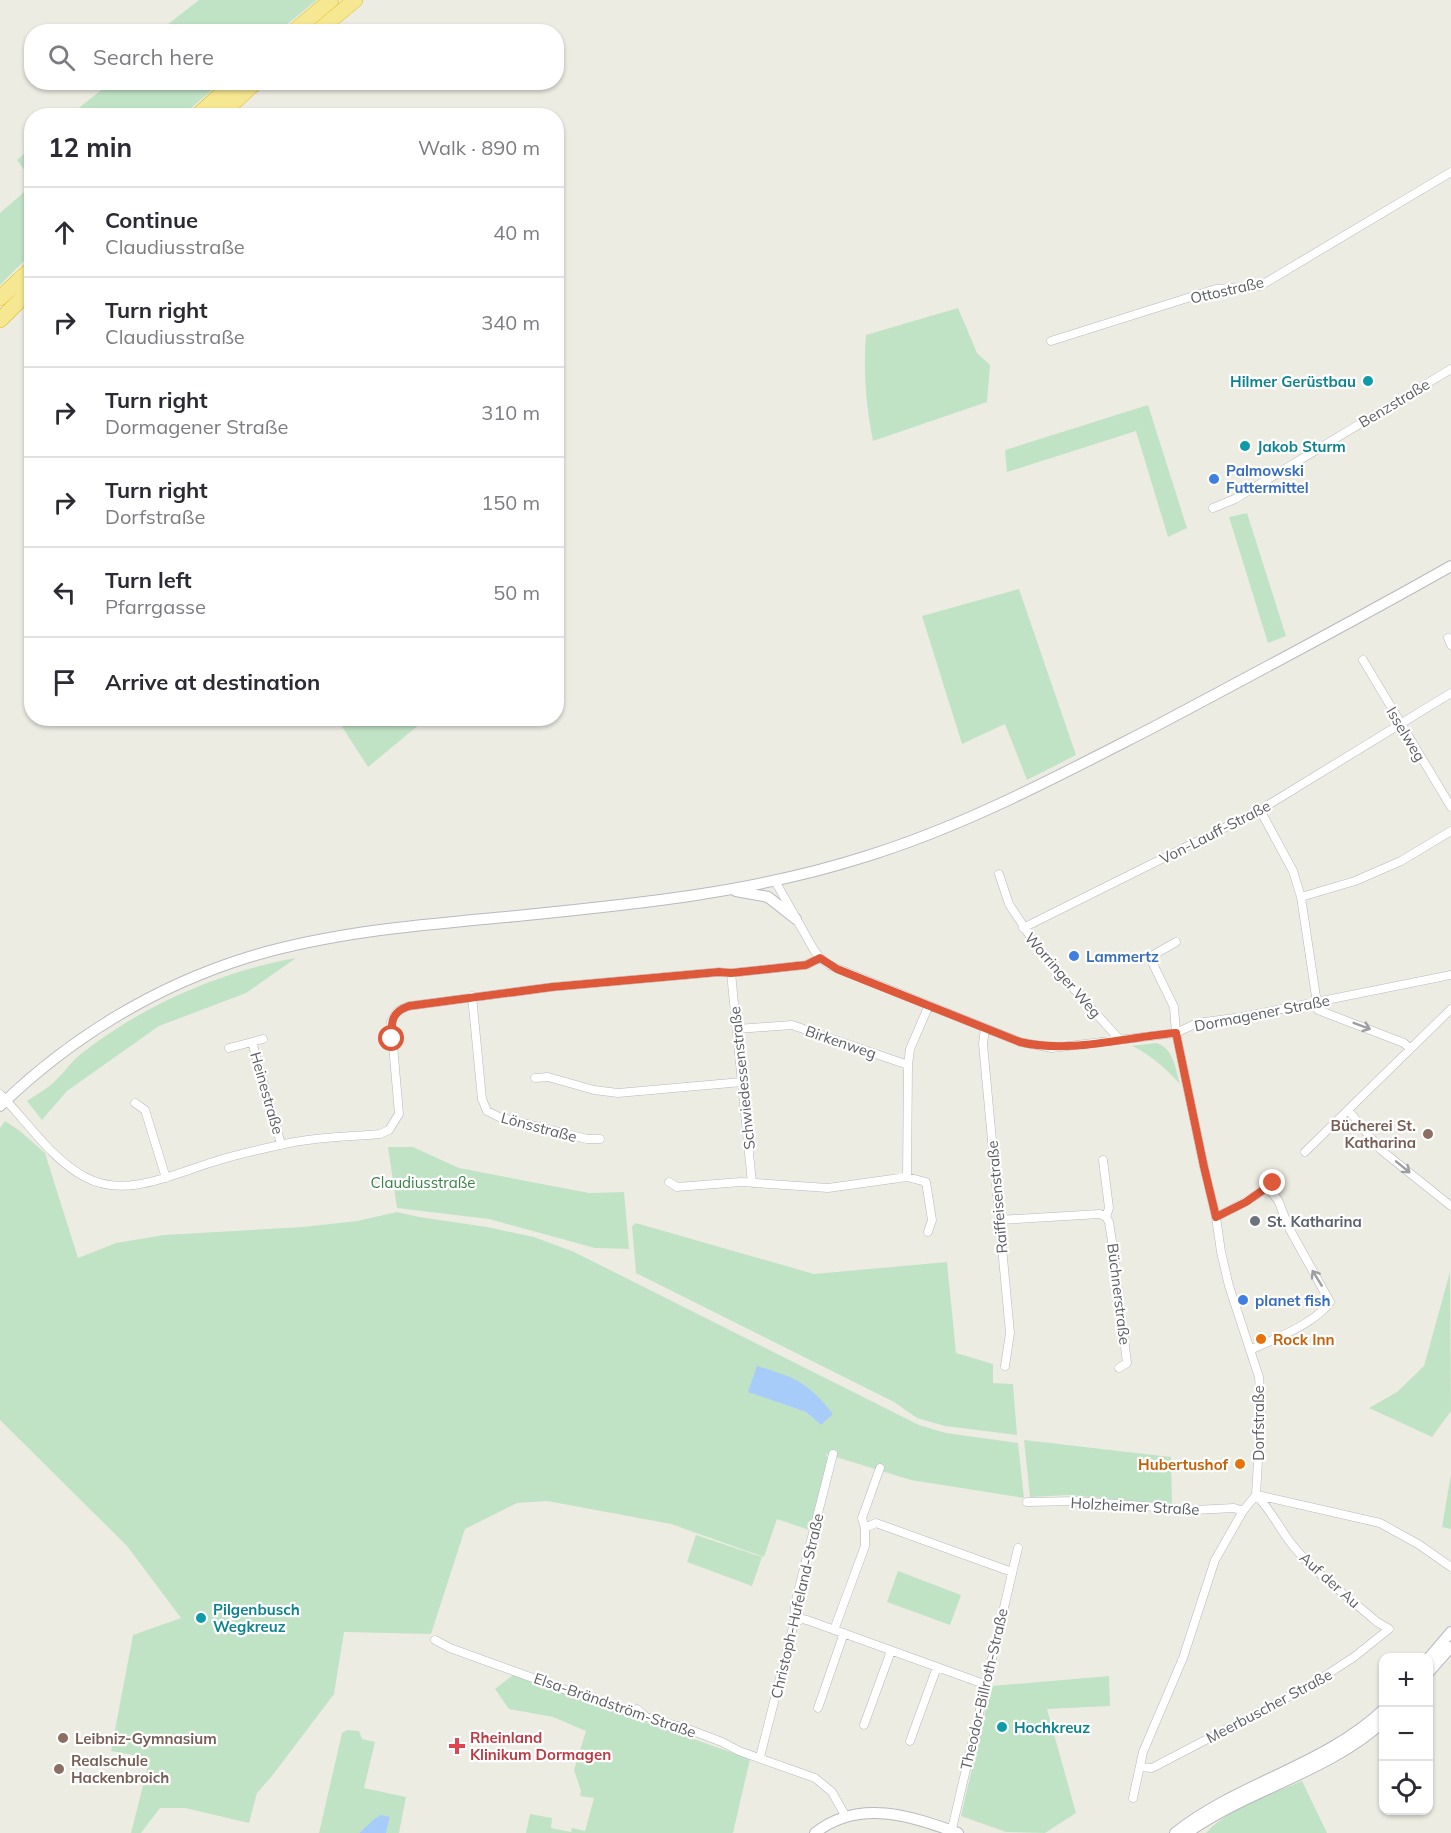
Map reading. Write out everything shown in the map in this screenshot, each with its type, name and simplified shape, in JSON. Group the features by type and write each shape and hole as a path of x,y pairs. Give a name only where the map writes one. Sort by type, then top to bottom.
{"highway":[{"path":"302,24 331,0"},
{"path":"326,24 355,0"},
{"path":"206,108 225,90"},
{"path":"228,108 247,90"},
{"path":"0,298 24,276"},
{"path":"0,320 24,296"}],"main road":[{"path":"2,1100 80,1040 139,1003 202,974 268,952 368,931 601,908 730,890 775,881 864,857 981,814 1202,701 1451,566"},
{"path":"730,890 768,897 796,919"},
{"path":"1433,1653 1451,1632"},
{"path":"1433,1667 1451,1647"},
{"path":"1175,1833 1204,1811 1238,1792 1329,1750 1353,1735 1379,1712"},
{"path":"1188,1833 1209,1817 1241,1800 1333,1757 1358,1742 1379,1724"},
{"path":"815,1833 826,1825 846,1817 872,1813 899,1814 954,1832"}],"street":[{"name":"Ottostraße","path":"1051,341 1216,290 1229,287 1260,286 1451,172"},
{"name":"Benzstraße","path":"1213,508 1235,499 1451,369"},
{"name":"Isselweg","path":"1363,660 1451,807"},
{"name":"Von-Lauff-Straße","path":"1023,928 1260,810 1451,693"},
{"path":"1260,810 1293,872 1301,897 1318,1010 1404,1043 1410,1049"},
{"path":"1301,897 1364,877 1401,861 1451,831"},
{"name":"Worringer Weg","path":"999,874 1009,904 1023,928 1039,950 1119,1039"},
{"name":"Dormagener Straße","path":"775,881 820,958 837,969 1020,1042 1052,1048 1176,1033 1197,1023 1242,1017 1451,975"},
{"name":"Dorfstraße","path":"1176,942 1155,954 1153,960 1174,1007 1176,1033 1227,1278 1259,1377 1261,1409 1256,1495"},
{"path":"2,1100 70,1168 86,1178 106,1185 124,1186 166,1178 212,1162 281,1144 380,1134 389,1130 399,1114 391,1022 400,1009 409,1006 472,996 806,965 820,958"},
{"name":"Schwiedessenstraße","path":"731,973 752,1183"},
{"name":"Lönsstraße","path":"472,996 482,1099 487,1111 499,1117 587,1139 600,1138"},
{"path":"907,1177 910,1049 929,1005"},
{"path":"1305,1152 1451,1009"},
{"name":"Birkenweg","path":"737,1029 792,1025 908,1065"},
{"name":"Raiffeisenstraße","path":"985,1028 983,1044 1010,1333 1005,1366"},
{"name":"Heinestraße","path":"229,1048 263,1039"},
{"name":"Heinestraße","path":"252,1042 281,1144"},
{"path":"535,1078 548,1077 583,1088 618,1093 742,1082"},
{"path":"135,1103 145,1110 166,1178"},
{"path":"1348,1110 1382,1150 1451,1206"},
{"name":"Büchnerstraße","path":"1103,1160 1109,1208 1106,1217 1109,1222 1113,1248 1127,1363 1119,1368"},
{"path":"669,1182 677,1187 752,1183 828,1188 907,1177 926,1182 932,1220 928,1232"},
{"path":"1216,1217 1268,1188 1278,1178"},
{"path":"1250,1350 1313,1317 1325,1309 1330,1302 1289,1228 1278,1200 1268,1188"},
{"path":"999,1220 1100,1214 1106,1217"},
{"name":"Christoph-Hufeland-Straße","path":"760,1757 794,1623 795,1604 833,1454"},
{"path":"834,1630 865,1546 865,1528 862,1518 880,1468"},
{"path":"1133,1798 1143,1752 1183,1658 1215,1560 1243,1511 1256,1495 1380,1523 1418,1544 1451,1568"},
{"name":"Auf der Au","path":"1256,1495 1269,1508 1293,1546 1311,1566 1377,1622 1389,1629"},
{"name":"Holzheimer Straße","path":"1026,1502 1076,1501 1195,1510 1234,1508 1243,1511"},
{"path":"865,1528 876,1523 1012,1572"},
{"name":"Theodor-Billroth-Straße","path":"954,1832 984,1684 1018,1548"},
{"path":"794,1623 802,1619 807,1620 984,1684"},
{"name":"Meerbuscher Straße","path":"1141,1767 1152,1768 1311,1685 1354,1657 1389,1629"},
{"path":"818,1708 844,1633"},
{"name":"Elsa-Brändström-Straße","path":"435,1640 450,1648 627,1712 637,1709 646,1717 692,1731 739,1751 815,1778 832,1792 846,1817"},
{"path":"864,1725 891,1651"},
{"path":"910,1741 937,1667"}],"green space":[{"path":"199,0 317,0 288,24 168,24"},
{"path":"101,90 212,90 191,108 79,108"},
{"path":"24,154 24,170 17,160"},
{"path":"24,192 24,261 0,285 0,213"},
{"path":"958,308 977,353 990,365 987,402 873,441 866,388 866,335"},
{"path":"1148,405 1187,528 1168,537 1136,431 1007,472 1005,450"},
{"path":"1247,513 1286,636 1268,643 1229,517"},
{"path":"1019,589 1076,755 1027,780 1005,724 962,744 922,616"},
{"path":"342,726 418,726 368,767"},
{"path":"296,958 246,993 159,1026 67,1091 42,1120 27,1101 54,1082 82,1053 110,1033 160,1004 213,981"},
{"path":"1156,1043 1167,1049 1170,1054 1180,1084 1158,1062 1132,1046"},
{"path":"5,1121 45,1153 78,1258 116,1243 164,1235 303,1227 357,1221 397,1212 534,1237 574,1252 919,1425 946,1433 1018,1443 1024,1498 911,1480 826,1454 829,1460 812,1531 777,1519 764,1557 671,1524 547,1501 517,1503 465,1529 431,1634 344,1632 334,1694 257,1793 249,1823 185,1808 160,1808 141,1833 131,1833 150,1758 111,1751 133,1635 181,1618 127,1546 0,1420 0,1128","holes":["749,1392 832,1414 821,1425 806,1412"]},
{"name":"Claudiusstraße","path":"388,1147 413,1147 459,1168 589,1193 624,1192 629,1249 595,1248 489,1219 397,1208"},
{"path":"636,1223 814,1274 947,1262 956,1353 993,1364 993,1383 1013,1384 1017,1435 945,1426 917,1418 894,1402 636,1273 632,1226"},
{"path":"1450,1272 1451,1411 1432,1437 1369,1408 1397,1392 1424,1366"},
{"path":"1024,1440 1171,1457 1172,1505 1069,1495 1030,1497"},
{"path":"1451,1474 1451,1529 1442,1527"},
{"path":"696,1535 762,1557 752,1586 687,1562"},
{"path":"898,1571 961,1595 950,1625 887,1602"},
{"path":"513,1675 750,1759 733,1833 526,1833 530,1814 552,1818 551,1828 571,1832 572,1828 585,1831 594,1798 580,1796 581,1791 574,1770 586,1731 553,1717 509,1709 495,1689"},
{"path":"1109,1676 1110,1706 1047,1709 1076,1813 1045,1833 1006,1832 961,1816 991,1686"},
{"path":"347,1730 359,1731 362,1739 375,1742 364,1788 406,1797 399,1833 386,1833 390,1817 359,1833 319,1833 342,1733"},
{"path":"1302,1781 1327,1833 1206,1833 1238,1809"}],"water":[{"path":"757,1366 800,1382 816,1395 833,1414 821,1425 806,1412 748,1392"},
{"path":"381,1815 390,1817 386,1833 359,1833 374,1819"}],"place":[{"name":"Hilmer Gerüstbau","path":"1368,381"},
{"name":"Jakob Sturm","path":"1245,446"},
{"name":"Palmowski Futtermittel","path":"1214,479"},
{"name":"Lammertz","path":"1074,956"},
{"name":"Bücherei St. Katharina","path":"1428,1134"},
{"name":"St. Katharina","path":"1255,1221"},
{"name":"planet fish","path":"1243,1300"},
{"name":"Rock Inn","path":"1261,1339"},
{"name":"Hubertushof","path":"1240,1464"},
{"name":"Pilgenbusch Wegkreuz","path":"201,1618"},
{"name":"Hochkreuz","path":"1002,1727"},
{"name":"Leibniz-Gymnasium","path":"63,1738"},
{"name":"Rheinland Klinikum Dormagen","path":"457,1746"},
{"name":"Realschule Hackenbroich","path":"59,1769"}],"route":[{"path":"392,1039 391,1022 395,1014 400,1009 409,1006 552,987 806,965 820,958 837,969 1035,1046 1052,1048 1176,1033 1216,1217 1246,1202 1273,1183"}]}
